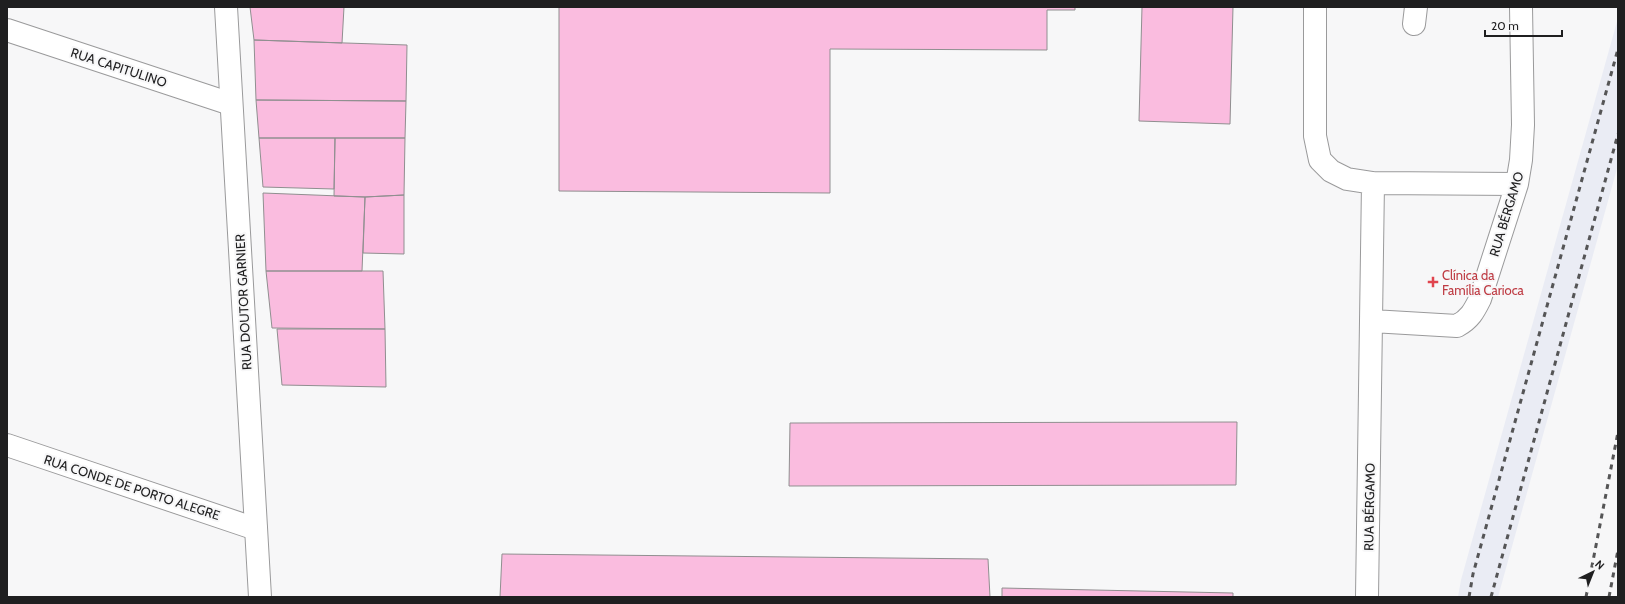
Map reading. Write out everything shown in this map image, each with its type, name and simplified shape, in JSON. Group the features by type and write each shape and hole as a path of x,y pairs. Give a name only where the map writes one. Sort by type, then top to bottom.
{"street":[{"name":"RUA DOUTOR GARNIER","path":"226,7 260,597"},
{"path":"1315,7 1315,136 1320,160 1331,172 1347,179 1373,183 1517,184"},
{"name":"RUA BÉRGAMO","path":"1372,321 1457,326 1466,321 1480,299 1517,184 1521,160 1523,125 1521,7"},
{"name":"RUA CAPITULINO","path":"7,30 231,104"},
{"name":"RUA BÉRGAMO","path":"1367,597 1373,183"},
{"name":"RUA CONDE DE PORTO ALEGRE","path":"7,445 256,529"}],"shaded area":[{"path":"1618,18 1618,165 1498,597 1458,597 1461,580"}],"building":[{"path":"250,7 344,7 342,43 254,40"},
{"path":"559,7 1075,7 1075,10 1047,10 1047,50 830,49 830,193 559,191"},
{"path":"1142,7 1233,7 1230,124 1139,121"},
{"path":"254,40 407,45 406,101 256,100"},
{"path":"256,100 406,101 405,138 259,138"},
{"path":"259,138 335,138 334,189 263,187"},
{"path":"335,138 405,138 404,195 365,197 334,196"},
{"path":"263,193 365,197 362,271 266,271"},
{"path":"404,195 404,254 363,253 365,197"},
{"path":"266,271 383,271 385,329 272,328"},
{"path":"277,329 385,329 386,387 282,385"},
{"path":"1237,422 1236,485 789,486 790,423"},
{"path":"502,554 988,559 990,597 500,597"},
{"path":"1002,588 1233,593 1233,597 1002,597"}],"railway":[{"path":"1469,597 1473,574 1618,49"},
{"path":"1491,597 1618,134"},
{"path":"1586,597 1618,432"},
{"path":"1609,597 1618,550"}],"place":[{"name":"Clínica da Família Carioca","path":"1433,282"}]}
